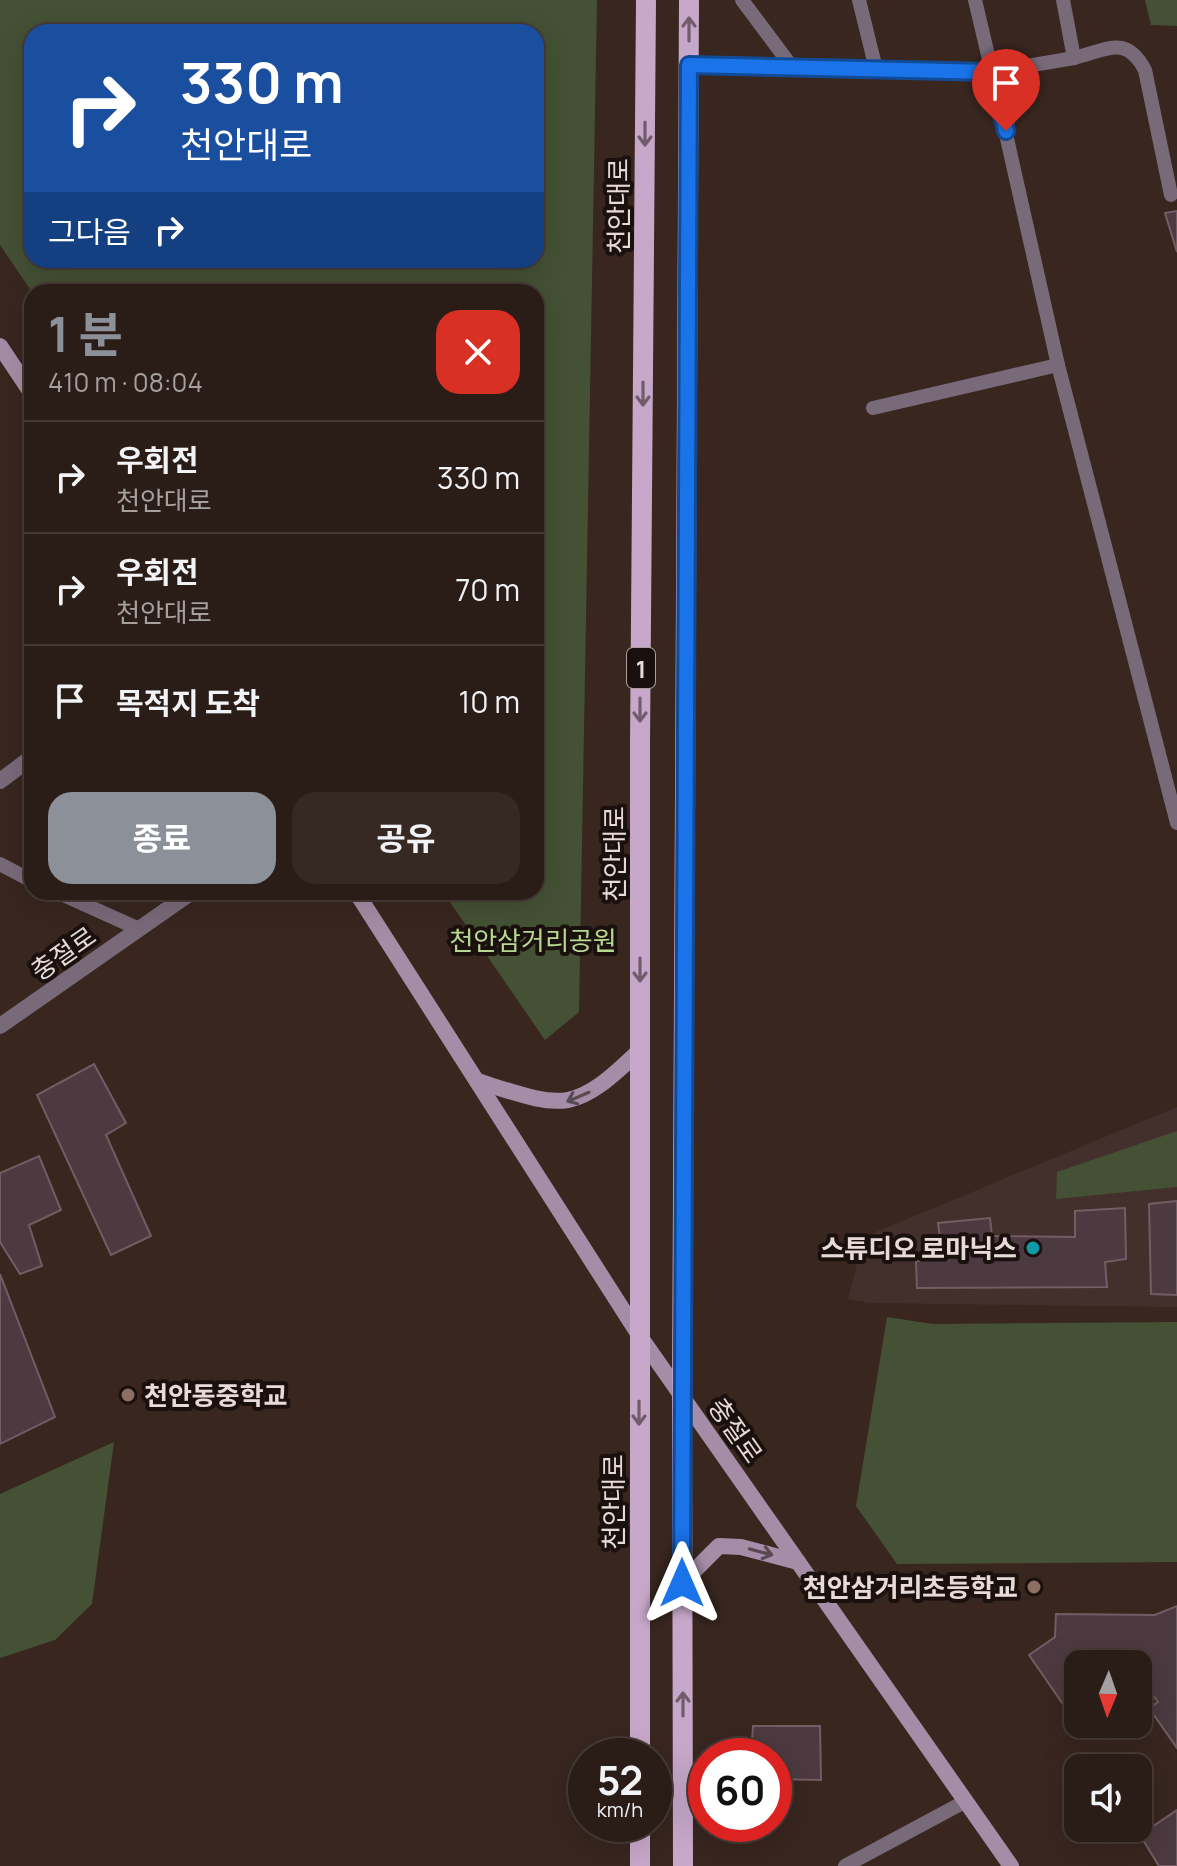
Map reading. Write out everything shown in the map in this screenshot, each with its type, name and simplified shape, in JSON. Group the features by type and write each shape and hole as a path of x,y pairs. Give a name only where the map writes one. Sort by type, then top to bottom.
{"main road":[{"name":"천안대로","path":"640,1738 646,0"},
{"name":"1","path":"683,1866 682,1395 689,0"},
{"path":"640,1842 640,1866"}],"street":[{"path":"0,346 24,382"},
{"path":"0,781 24,763"},
{"name":"충절로","path":"0,1026 181,900"},
{"name":"충절로","path":"361,900 639,1335 1011,1866"},
{"path":"477,1081 561,1104 603,1086 640,1050"},
{"path":"682,1583 719,1546 741,1547 798,1562"}],"lane":[{"path":"742,0 792,67"},
{"path":"859,0 876,69"},
{"path":"975,0 1058,365 1177,823"},
{"path":"1063,0 1074,58"},
{"path":"689,65 992,72 1123,46 1135,52 1145,70 1171,195"},
{"path":"873,408 1058,365"},
{"path":"0,864 24,877"},
{"path":"75,900 139,929"},
{"path":"845,1866 966,1801"}],"shaded area":[{"path":"1177,1107 1177,1307 872,1303 848,1299 864,1237"}],"green space":[{"name":"천안삼거리공원","path":"0,0 597,0 579,1012 545,1040 449,900 544,900 544,284 27,284 0,245"},
{"path":"1145,0 1177,0 1177,26 1151,25"},
{"path":"1177,1131 1177,1187 1056,1199 1057,1172"},
{"path":"887,1317 933,1324 1177,1322 1177,1562 897,1564 856,1506"},
{"path":"114,1442 92,1604 55,1640 0,1658 0,1494"}],"building":[{"path":"1177,211 1177,252 1165,213"},
{"path":"94,1064 126,1123 106,1135 151,1236 111,1255 37,1095"},
{"path":"39,1156 61,1210 29,1225 42,1266 20,1274 0,1242 0,1173"},
{"path":"1177,1201 1177,1295 1151,1294 1149,1204"},
{"name":"스튜디오 로마닉스","path":"1125,1208 1126,1259 1105,1262 1107,1287 917,1288 916,1261 943,1261 938,1223 990,1218 992,1236 1075,1237 1075,1211"},
{"path":"0,1274 55,1417 0,1444"},
{"path":"1177,1606 1177,1748 1152,1712 1152,1706 1158,1702 1152,1694 1152,1650 1064,1650 1064,1706 1029,1655 1055,1637 1056,1614 1155,1615"},
{"path":"753,1726 820,1726 821,1780 792,1779 792,1738 752,1738"},
{"path":"1177,1810 1177,1866 1159,1866 1144,1842 1152,1842 1152,1827"}],"place":[{"name":"스튜디오 로마닉스","path":"1033,1248"},
{"name":"천안동중학교","path":"128,1395"},
{"name":"천안삼거리초등학교","path":"1034,1587"}],"route":[{"path":"682,1583 689,65 992,72 1006,131"}]}
